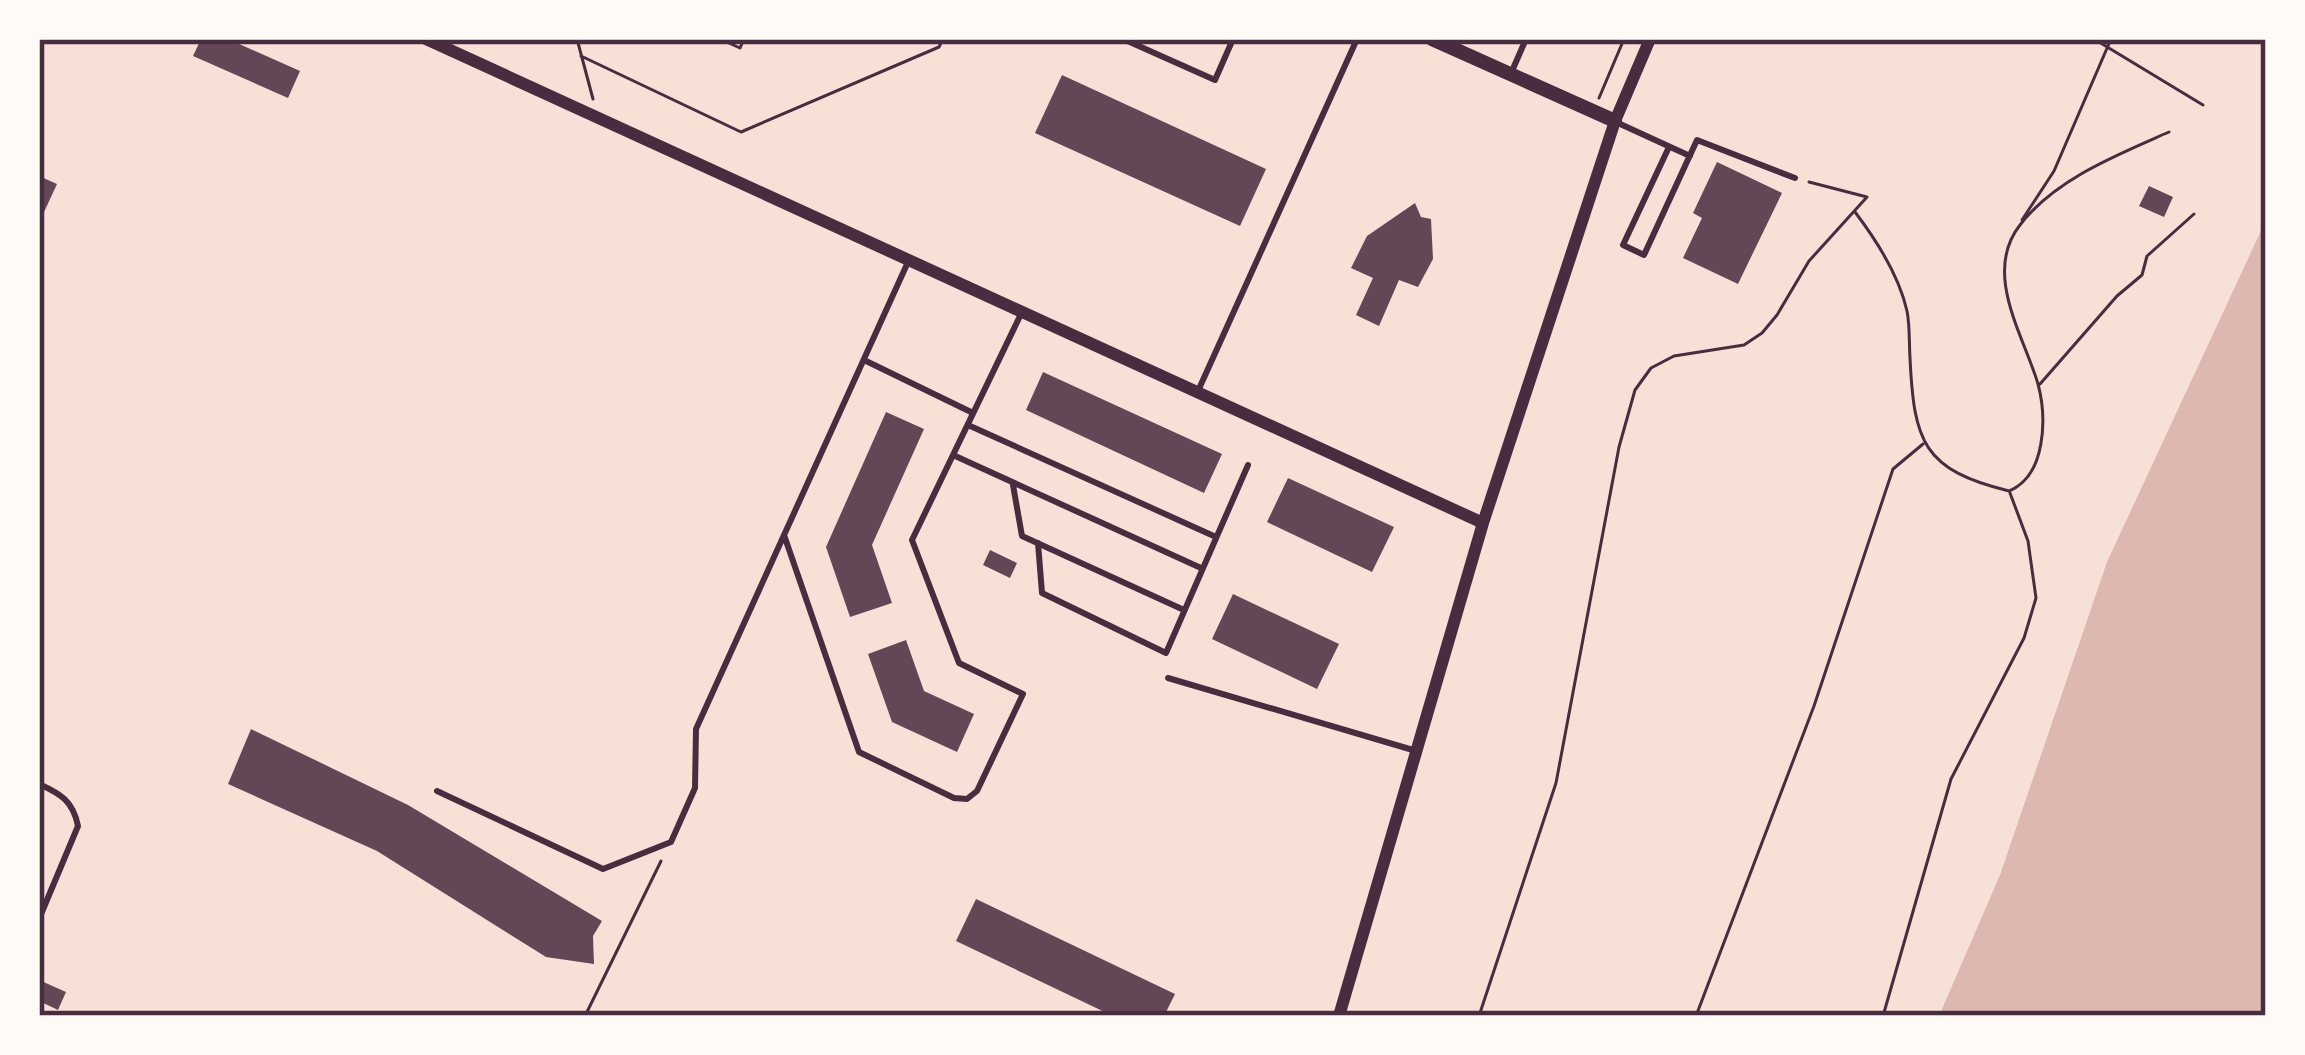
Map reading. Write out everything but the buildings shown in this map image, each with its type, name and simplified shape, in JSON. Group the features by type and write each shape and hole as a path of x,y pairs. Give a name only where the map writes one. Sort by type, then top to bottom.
{"street":[{"path":"426,39 1483,523"},
{"path":"1432,39 1616,121"},
{"path":"1339,1016 1483,523 1616,121 1650,39"}],"lane":[{"path":"1123,39 1215,80 1233,39"},
{"path":"1197,394 1357,39"},
{"path":"1510,74 1526,39"},
{"path":"1616,121 1690,156"},
{"path":"1669,147 1623,245 1644,255 1697,140 1795,178"},
{"path":"437,791 602,869 671,842 695,788 696,730 908,262"},
{"path":"784,535 859,752 954,798 967,799 977,791 1023,694 959,663 913,539 1021,314"},
{"path":"864,360 974,413"},
{"path":"968,425 1216,537"},
{"path":"953,455 1202,568"},
{"path":"1038,544 1042,593 1166,652 1248,465"},
{"path":"1013,483 1022,536 1184,610"},
{"path":"1168,678 1417,751"},
{"path":"39,784 64,796 75,810 78,826 39,920"}],"path":[{"path":"577,39 598,118"},
{"path":"720,39 740,48 744,39"},
{"path":"581,56 741,132 939,47 943,39"},
{"path":"1593,111 1624,39"},
{"path":"2094,39 2203,105"},
{"path":"1854,211 1882,252 1907,312 1912,395 1923,444 1946,466 2009,491 2022,486 2040,456 2038,386 2016,334 2005,269 2018,226 2054,171 2110,39"},
{"path":"2018,226 2088,170 2169,133"},
{"path":"1479,1016 1556,783 1619,447 1635,390 1651,368 1674,356 1744,345 1762,333 1809,261 1867,196 1795,178"},
{"path":"2038,386 2117,296 2142,275 2147,256 2194,214"},
{"path":"1696,1016 1814,706 1894,469 1923,444"},
{"path":"1883,1016 1951,779 2024,638 2036,598 2028,541 2009,491"},
{"path":"585,1016 671,842"}],"shaded area":[{"path":"2266,220 2266,1016 1939,1016 2000,875 2107,562"}]}
